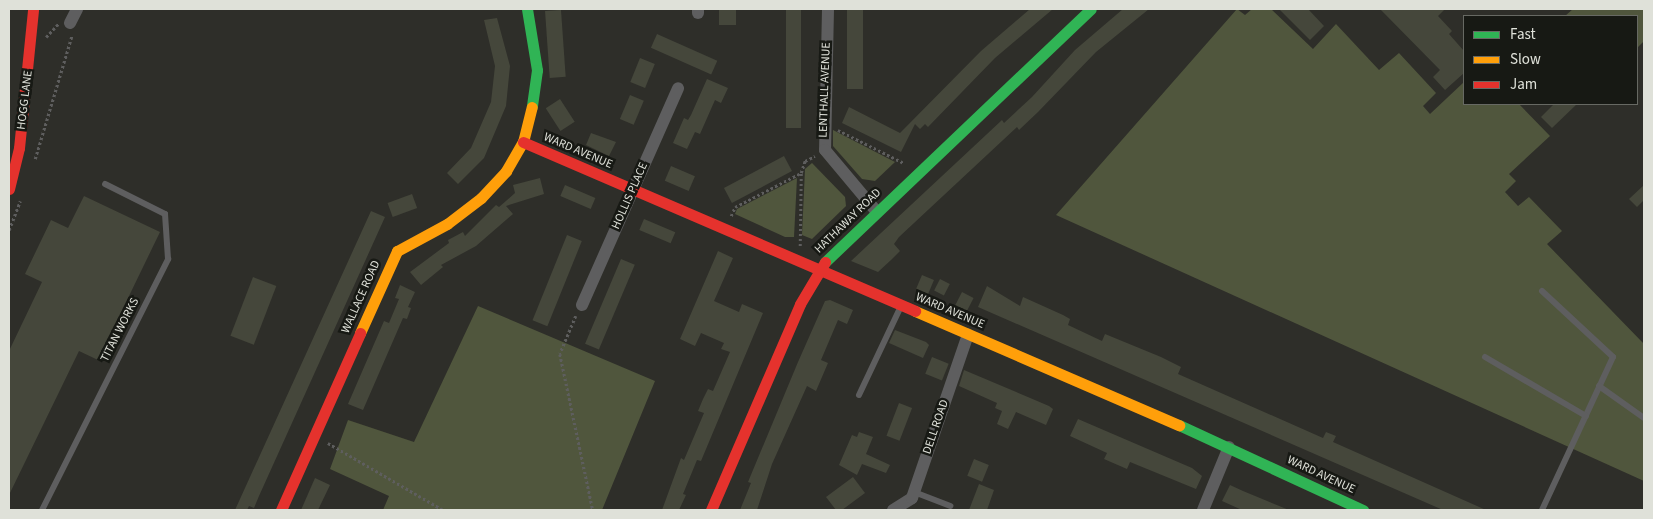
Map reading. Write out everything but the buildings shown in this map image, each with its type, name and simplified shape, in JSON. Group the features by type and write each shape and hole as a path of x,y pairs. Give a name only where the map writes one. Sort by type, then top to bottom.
{"street":[{"name":"HOGG LANE","path":"9,189 21,140 33,9"},
{"path":"70,23 77,9"},
{"name":"WALLACE ROAD","path":"281,510 397,252 447,224 481,198 514,161 523,142 534,99 537,70 527,9"},
{"name":"LENTHALL AVENUE","path":"828,9 823,122 825,150 876,212"},
{"name":"HATHAWAY ROAD","path":"711,510 800,304 819,270 840,245 1089,9"},
{"name":"HOLLIS PLACE","path":"582,305 678,88"},
{"name":"WARD AVENUE","path":"523,142 1228,447 1364,510"},
{"name":"DELL ROAD","path":"893,510 912,498 968,334"},
{"path":"1203,510 1228,447"}],"lane":[{"name":"TITAN WORKS","path":"42,510 168,259 164,214 105,184"},
{"path":"1542,292 1613,357 1542,510"},
{"path":"859,395 902,305"},
{"path":"1485,357 1586,416"},
{"path":"1599,386 1644,418"},
{"path":"914,492 950,506"}],"path":[{"path":"32,168 75,26 70,23"},
{"path":"823,122 920,171"},
{"path":"800,262 801,173 805,161 825,150"},
{"path":"726,229 735,207 801,173"},
{"path":"582,305 560,354 593,510"},
{"path":"314,436 443,510"}],"green space":[{"path":"1237,9 1245,15 1252,9 1271,9 1313,49 1336,24 1379,70 1399,53 1436,93 1423,106 1430,114 1463,83 1463,105 1520,105 1550,136 1509,174 1516,181 1505,192 1518,206 1529,197 1562,231 1547,244 1644,344 1644,481 1056,215"},
{"path":"1573,9 1644,9 1644,41 1638,47 1638,15 1566,15"},
{"path":"833,130 895,162 875,181 862,179 833,146"},
{"path":"812,163 845,197 846,206 812,239 802,235 805,169"},
{"path":"797,178 794,237 785,237 735,214 737,209"},
{"path":"478,306 655,381 602,510 383,510 389,496 330,469 348,420 414,442"}],"traffic: fast":[{"path":"527,9 537,70 532,107"},
{"path":"825,262 1091,9"},
{"path":"1179,425 1363,510"}],"traffic: slow":[{"path":"360,333 397,251 447,224 481,198 506,171 523,142 532,107"},
{"path":"915,311 1179,425"}],"traffic: jam":[{"path":"9,189 19,148 33,9"},
{"path":"523,142 915,311"},
{"path":"711,510 800,304 825,262"},
{"path":"281,510 360,333"}]}
